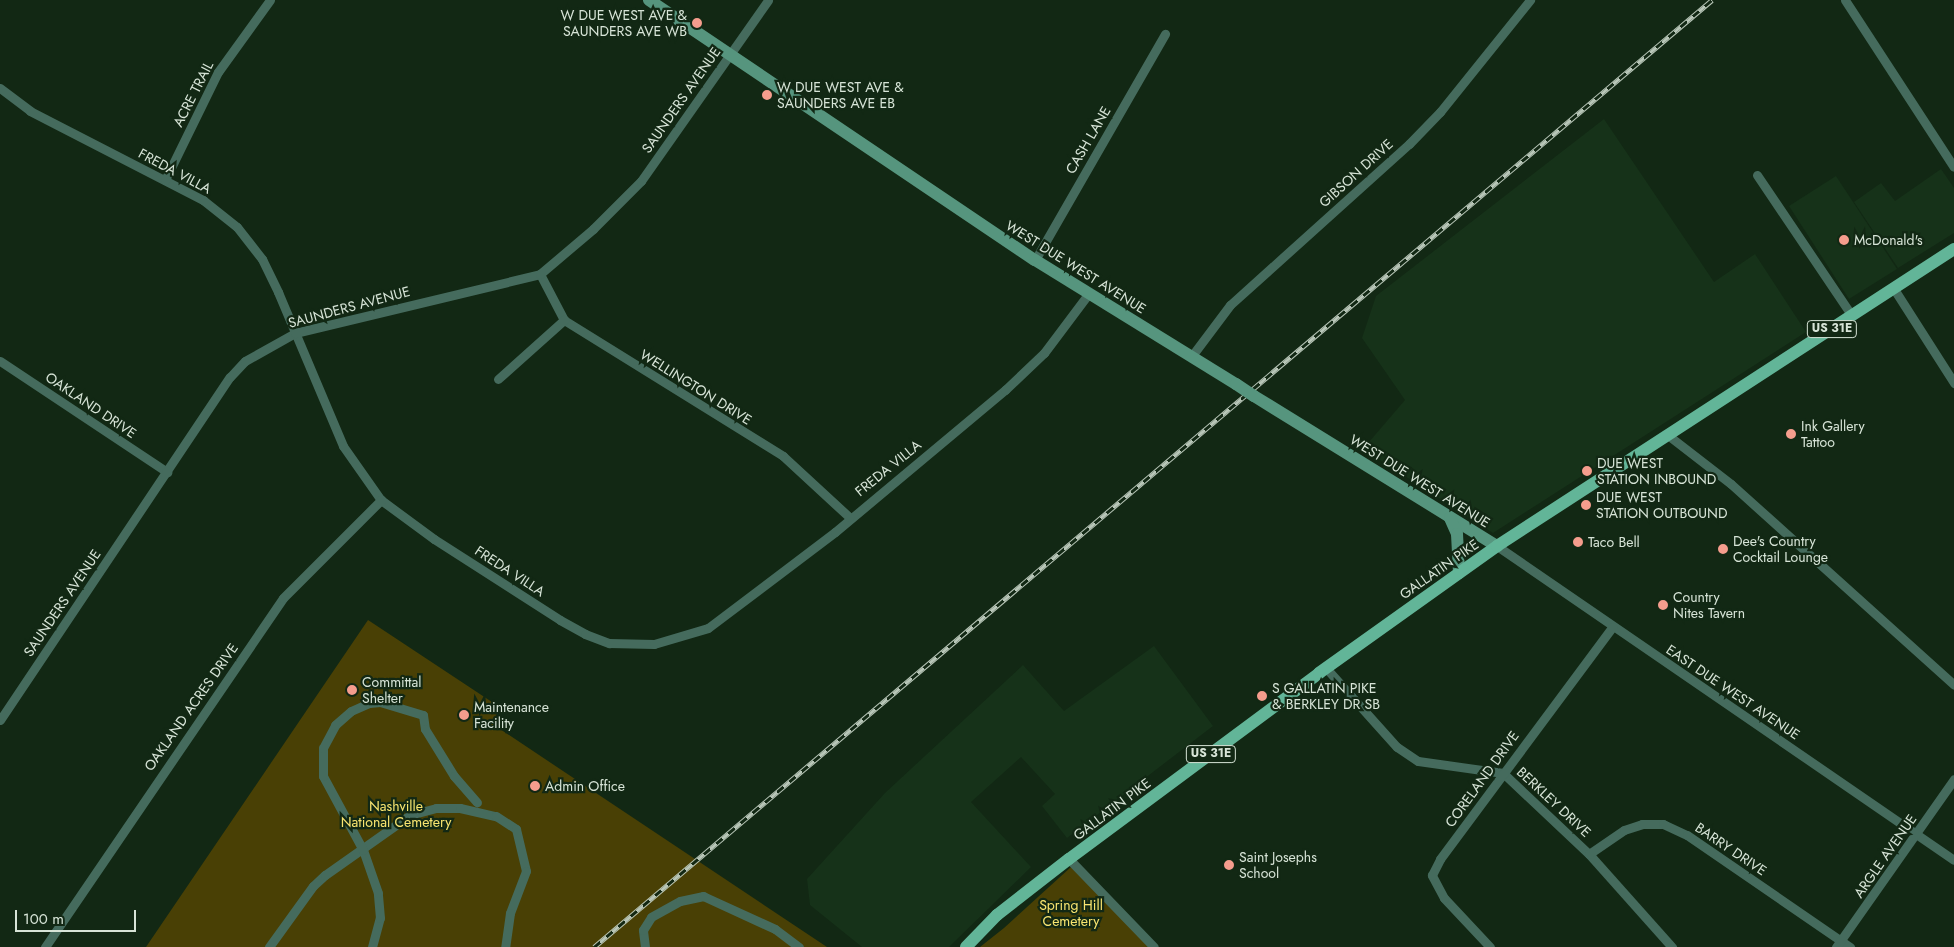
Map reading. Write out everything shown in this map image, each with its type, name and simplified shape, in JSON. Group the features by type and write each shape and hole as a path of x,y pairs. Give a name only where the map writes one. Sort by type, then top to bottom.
{"main road":[{"name":"WEST DUE WEST AVENUE","path":"648,0 728,56 1035,260 1496,546"},
{"name":"GALLATIN PIKE","path":"966,947 997,915 1069,859 1326,668 1496,546 1669,436 1954,249"},
{"path":"1450,518 1457,534 1459,573"}],"street":[{"name":"ACRE TRAIL","path":"165,180 218,72 270,0"},
{"name":"SAUNDERS AVENUE","path":"0,720 230,377 264,349 295,333 540,274 593,229 641,181 768,0"},
{"name":"GIBSON DRIVE","path":"1191,357 1230,305 1409,144 1440,112 1530,0"},
{"path":"1845,0 1954,167"},
{"name":"CASH LANE","path":"1035,260 1165,34"},
{"name":"FREDA VILLA","path":"0,88 30,111 203,200 249,240 270,275 343,446 382,500 434,539 585,634 628,646 654,644 708,628 835,532 849,517 1029,368 1060,335 1089,293"},
{"path":"1757,175 1852,316"},
{"path":"498,379 564,320 540,274"},
{"path":"1894,289 1954,382"},
{"name":"WELLINGTON DRIVE","path":"564,320 782,456 849,517"},
{"name":"OAKLAND DRIVE","path":"0,361 167,472"},
{"path":"1669,436 1731,484 1954,685"},
{"name":"OAKLAND ACRES DRIVE","path":"46,947 283,598 382,500"},
{"name":"EAST DUE WEST AVENUE","path":"1496,546 1612,628 1954,860"},
{"name":"CORELAND DRIVE","path":"1490,947 1444,898 1432,875 1503,773 1612,628"},
{"name":"BERKLEY DRIVE","path":"1326,668 1397,747 1418,761 1503,773 1589,854 1672,947"},
{"path":"372,947 380,918 378,893 363,850 331,795 323,776 322,759 327,737 335,725 350,711 369,703 380,702 422,715 425,729 454,776 477,802"},
{"name":"ARGLE AVENUE","path":"1843,945 1954,779"},
{"path":"269,947 313,886 418,812 460,808 496,816 516,829 526,871 510,913 505,947"},
{"name":"BARRY DRIVE","path":"1589,854 1624,830 1642,824 1663,824 1687,835 1843,945"},
{"path":"1069,859 1154,947"},
{"path":"645,947 643,930 651,917 680,901 703,896 775,929 799,947"}],"shaded area":[{"path":"1604,119 1714,282 1755,254 1806,332 1493,533 1363,449 1405,400 1362,338 1376,296"},
{"path":"1941,169 1954,188 1954,233 1898,268 1854,202 1881,183 1895,201"},
{"path":"1836,176 1897,269 1849,299 1789,206"},
{"path":"1154,646 1213,726 1067,838 1042,806 1055,794 1021,757 971,802 1031,867 949,947 862,947 810,905 807,879 885,793 1023,665 1064,711"}],"green space":[{"name":"Nashville National Cemetery","path":"368,620 501,708 491,723 827,947 146,947"},
{"name":"Spring Hill Cemetery","path":"1071,867 1155,947 980,947 1004,928"}],"railway":[{"path":"594,947 1712,0"}],"place":[{"name":"W DUE WEST AVE & SAUNDERS AVE WB","path":"697,23"},
{"name":"W DUE WEST AVE & SAUNDERS AVE EB","path":"767,95"},
{"name":"McDonald's","path":"1844,240"},
{"name":"Ink Gallery Tattoo","path":"1791,434"},
{"name":"DUE WEST STATION INBOUND","path":"1587,471"},
{"name":"DUE WEST STATION OUTBOUND","path":"1586,505"},
{"name":"Taco Bell","path":"1578,542"},
{"name":"Dee's Country Cocktail Lounge","path":"1723,549"},
{"name":"Country Nites Tavern","path":"1663,605"},
{"name":"Committal Shelter","path":"352,690"},
{"name":"S GALLATIN PIKE & BERKLEY DR SB","path":"1262,696"},
{"name":"Maintenance Facility","path":"464,715"},
{"name":"Admin Office","path":"535,786"},
{"name":"Saint Josephs School","path":"1229,865"}]}
